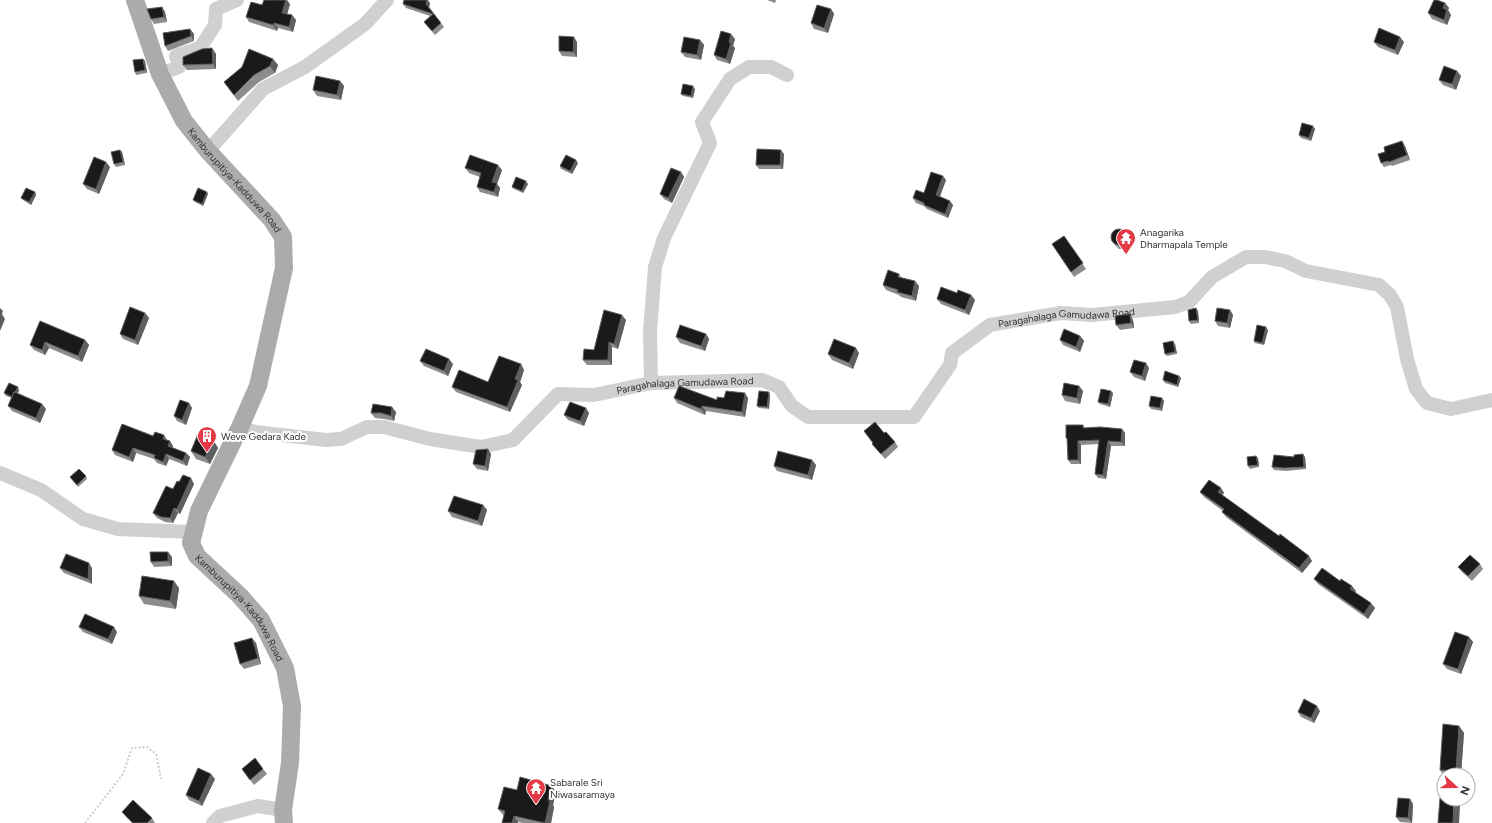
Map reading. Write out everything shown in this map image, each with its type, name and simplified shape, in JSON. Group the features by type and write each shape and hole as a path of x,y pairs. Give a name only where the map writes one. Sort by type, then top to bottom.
{"main road":[{"name":"Kamburupitiya-Kadduwa Road","path":"135,0 160,74 184,121 208,151 272,220 283,237 284,268 258,386 240,427 199,511 191,543 197,556 240,596 261,620 285,668 292,706 290,763 283,816"}],"street":[{"path":"160,74 179,67 176,56 200,48 215,25 216,9 237,0"},
{"path":"208,151 263,89 305,67 347,37 365,24 387,0"},
{"path":"651,383 650,332 655,267 664,238 710,143 702,122 730,79 749,67 771,67 787,75"},
{"name":"Paragahalaga Gamudawa Road","path":"240,427 255,432 326,440 341,439 368,427 384,427 430,439 481,447 513,440 558,394 594,395 651,383 762,380 779,387 792,406 808,417 914,417 950,365 952,353 990,324 1061,313 1092,315 1175,307 1189,302 1212,277 1246,257 1265,257 1285,261 1306,270 1379,285 1390,295 1396,307 1407,359 1416,389 1427,403 1451,410 1492,400"},
{"path":"0,473 41,490 82,519 118,529 193,532"},
{"path":"213,823 220,816 258,806 283,816"}],"path":[{"path":"85,823 123,774 132,748 147,747 156,754 161,779"}],"building":[{"path":"264,0 286,0 282,13 292,15 289,27 274,23 273,25 246,17 251,2 262,5"},
{"path":"404,0 427,0 426,4 441,23 432,31 424,22 433,14 403,4"},
{"path":"1434,0 1445,3 1443,8 1447,10 1444,20 1428,13"},
{"path":"817,5 831,9 824,28 811,23"},
{"path":"162,7 164,17 151,19 147,9"},
{"path":"1379,28 1400,37 1395,50 1374,42"},
{"path":"190,29 191,36 165,46 163,33"},
{"path":"721,31 731,34 729,42 731,43 726,59 714,55"},
{"path":"559,36 574,37 573,52 559,51"},
{"path":"684,37 700,40 697,55 681,52"},
{"path":"212,48 213,64 183,65 183,57 202,49"},
{"path":"249,49 273,59 270,66 254,75 234,95 224,82 242,67"},
{"path":"143,59 145,70 135,72 133,60"},
{"path":"1444,66 1457,71 1452,84 1439,80"},
{"path":"316,76 340,81 337,95 313,90"},
{"path":"683,84 693,86 691,96 681,94"},
{"path":"1302,123 1313,126 1309,138 1299,135"},
{"path":"1402,141 1407,155 1389,162 1381,163 1378,154 1385,152 1384,147"},
{"path":"757,149 781,150 780,165 756,165"},
{"path":"120,150 123,162 114,164 111,152"},
{"path":"470,155 498,165 492,182 497,183 494,192 477,187 481,173 465,168"},
{"path":"566,155 576,160 570,171 560,166"},
{"path":"94,157 106,162 96,189 83,184"},
{"path":"671,168 681,172 668,198 660,194"},
{"path":"931,172 943,176 936,195 950,201 945,214 924,205 924,203 913,198 916,190 924,193"},
{"path":"516,177 526,181 522,191 512,187"},
{"path":"26,188 35,192 29,202 21,198"},
{"path":"198,188 207,192 202,204 193,200"},
{"path":"1119,229 1126,234 1127,237 1122,244 1119,245 1112,240 1111,237 1116,230"},
{"path":"1064,236 1083,263 1071,272 1052,244"},
{"path":"888,270 899,274 898,277 915,281 912,296 897,292 898,290 883,285"},
{"path":"941,287 957,293 958,290 971,295 965,310 937,299"},
{"path":"130,307 145,313 135,340 120,334"},
{"path":"1196,308 1198,320 1189,321 1188,310"},
{"path":"1217,308 1230,310 1227,323 1215,321"},
{"path":"604,310 622,315 614,344 609,342 608,360 583,360 584,349 594,350"},
{"path":"1130,314 1131,323 1116,325 1115,316"},
{"path":"40,321 85,340 78,356 45,342 42,350 30,345"},
{"path":"680,325 706,334 701,346 676,337"},
{"path":"1257,325 1266,327 1262,343 1254,341"},
{"path":"1064,329 1080,336 1076,347 1060,340"},
{"path":"834,339 856,348 849,363 828,354"},
{"path":"1173,341 1175,352 1165,354 1163,343"},
{"path":"426,349 449,359 444,371 420,361"},
{"path":"499,356 521,364 515,379 518,380 507,407 452,387 459,370 488,382"},
{"path":"1134,360 1146,363 1142,376 1130,372"},
{"path":"1165,371 1179,376 1177,385 1163,380"},
{"path":"9,383 18,387 12,397 4,393"},
{"path":"1064,383 1079,386 1077,398 1062,395"},
{"path":"679,386 717,400 717,397 724,398 726,391 745,393 742,412 702,406 701,409 674,398"},
{"path":"1101,389 1111,391 1108,404 1098,402"},
{"path":"759,391 769,392 767,407 757,406"},
{"path":"14,392 42,404 36,418 8,406"},
{"path":"1151,396 1162,398 1160,408 1149,406"},
{"path":"180,400 189,403 182,420 174,416"},
{"path":"570,402 586,408 580,421 564,415"},
{"path":"373,404 392,407 391,416 381,413 371,413"},
{"path":"875,422 884,433 886,432 895,442 881,454 872,444 873,443 864,431"},
{"path":"122,424 153,436 155,432 164,435 163,439 170,441 168,446 186,453 183,461 166,454 163,462 154,458 155,455 133,448 129,457 112,450"},
{"path":"1066,425 1083,425 1083,428 1100,427 1122,429 1121,442 1108,441 1103,475 1095,474 1099,440 1078,441 1078,460 1068,460"},
{"path":"198,434 213,440 205,457 191,451"},
{"path":"488,449 485,466 473,464 476,450"},
{"path":"778,451 812,460 808,475 774,466"},
{"path":"1303,454 1304,467 1272,467 1274,455 1294,457 1294,455"},
{"path":"1256,456 1258,465 1248,466 1247,457"},
{"path":"79,469 86,476 77,485 70,477"},
{"path":"183,475 191,478 177,509 174,508 170,518 161,517 153,513 166,486 173,489 177,481 179,482"},
{"path":"1209,480 1221,488 1218,492 1279,536 1280,534 1309,556 1299,568 1222,512 1224,509 1200,492"},
{"path":"454,496 483,505 478,521 448,511"},
{"path":"150,552 168,552 168,561 151,562"},
{"path":"66,554 89,563 88,579 60,568"},
{"path":"1470,555 1480,564 1468,576 1458,567"},
{"path":"1322,568 1340,581 1341,579 1352,586 1350,589 1371,603 1364,614 1314,579"},
{"path":"142,576 174,581 170,601 139,596"},
{"path":"85,614 114,627 108,639 79,627"},
{"path":"1455,632 1469,637 1458,669 1443,664"},
{"path":"252,638 258,658 240,664 234,643"},
{"path":"1304,699 1317,706 1311,718 1298,712"},
{"path":"1443,724 1459,726 1456,767 1440,767"},
{"path":"255,758 263,769 250,780 242,769"},
{"path":"198,768 211,774 199,801 186,795"},
{"path":"520,777 552,786 548,800 550,801 545,823 514,816 512,823 502,823 505,811 498,809 504,787 517,790"},
{"path":"1398,798 1410,799 1408,818 1396,817"},
{"path":"133,800 152,818 147,823 133,823 122,812"},
{"path":"1439,807 1454,807 1453,823 1438,823"}],"place":[{"name":"Anagarika Dharmapala Temple","path":"1126,255"},
{"name":"Weve Gedara Kade","path":"207,453"},
{"name":"Sabarale Sri Niwasaramaya","path":"536,805"}]}
